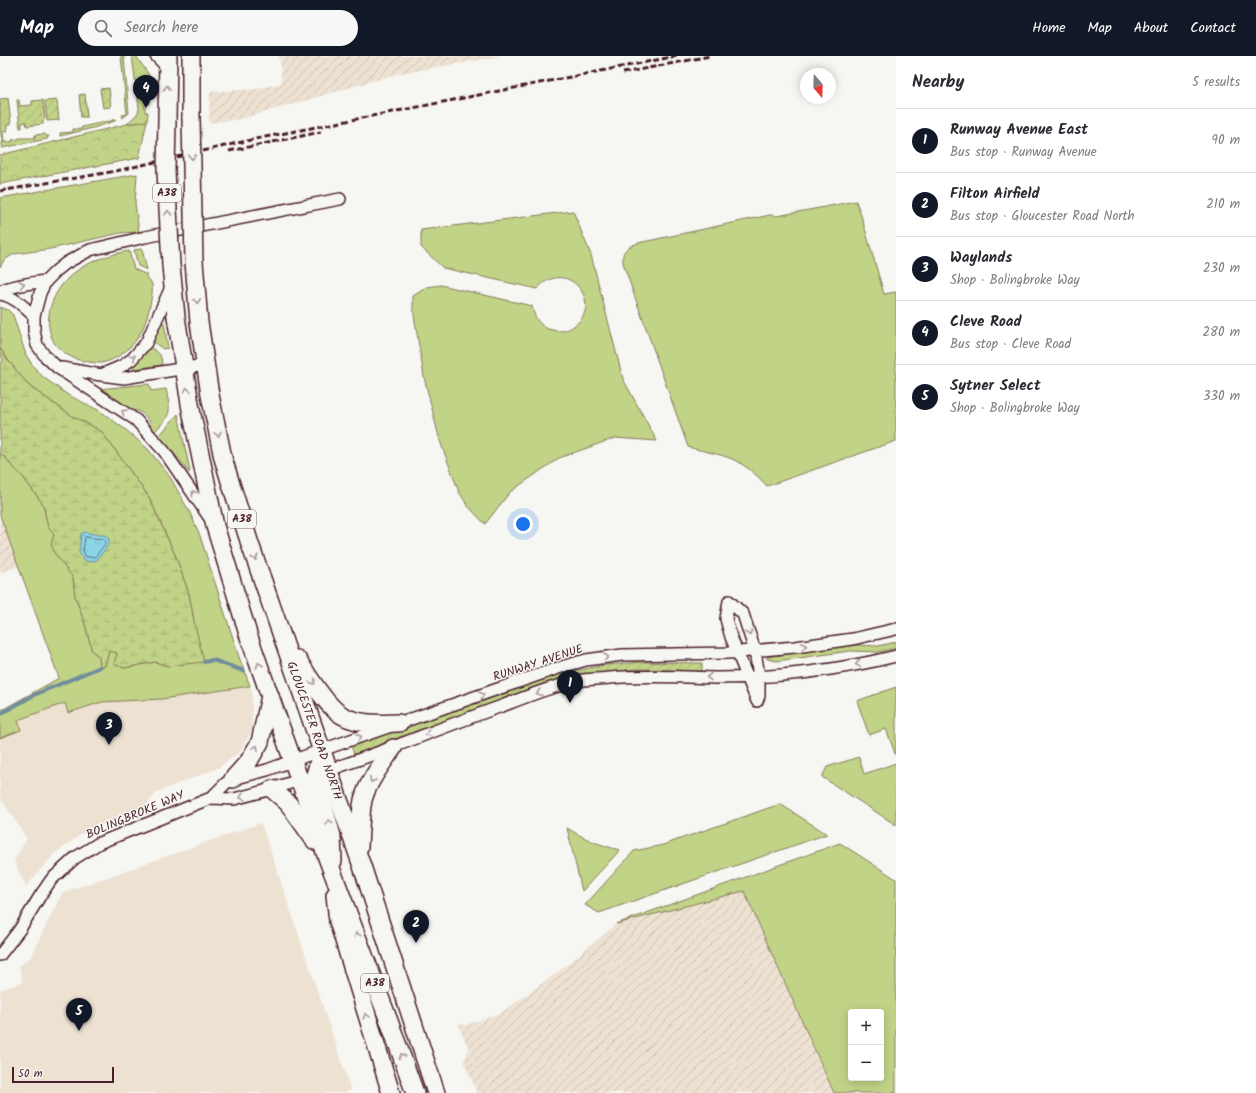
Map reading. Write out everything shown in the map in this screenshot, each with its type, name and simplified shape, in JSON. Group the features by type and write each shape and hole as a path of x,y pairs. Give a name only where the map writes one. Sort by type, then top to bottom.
{"main road":[{"name":"A38","path":"191,56 194,262 199,322 205,365"},
{"name":"A38","path":"168,62 166,120 171,266 184,369 215,526"},
{"name":"GLOUCESTER ROAD NORTH","path":"205,365 215,421 230,481 250,544 322,750"},
{"name":"GLOUCESTER ROAD NORTH","path":"215,526 248,634 293,761 315,775 359,856 436,1093"},
{"path":"283,639 325,699 337,712 363,721 382,724 399,723"},
{"path":"233,779 249,761 260,742 270,696"},
{"path":"359,856 361,814 366,792 377,770 393,748"},
{"path":"322,750 315,775 332,836 338,921 391,1093"},
{"name":"GLOUCESTER ROAD NORTH","path":"315,775 326,855 415,1093"},
{"path":"272,789 288,803 326,855"},
{"path":"398,978 412,998 446,1093"}],"street":[{"path":"156,56 168,62"},
{"path":"215,526 164,451 136,420 58,368 44,356 37,345 34,331 34,316 40,292 46,281 56,271 78,256 90,250 145,237 340,199"},
{"path":"0,291 22,284 46,281"},
{"path":"101,375 118,368 132,359 146,343 173,283"},
{"path":"0,294 8,296 18,302 34,316"},
{"path":"58,368 124,378 205,365"},
{"path":"729,601 743,614 755,651 759,676 759,696 757,702 737,653 726,619 729,601"},
{"name":"RUNWAY AVENUE","path":"293,761 561,667 586,660 622,655 737,653 853,639 896,629"},
{"path":"315,775 393,748 462,720 537,693 584,680 641,676 719,678 748,677 829,669 896,656"},
{"name":"BOLINGBROKE WAY","path":"0,955 20,929 51,880 75,858 99,843 211,798 226,783 233,779 293,761"},
{"name":"BOLINGBROKE WAY","path":"211,798 234,799 272,789 315,775"}],"shaded area":[{"path":"279,56 502,56 397,74 241,119 209,123 210,92 256,89 282,83"},
{"path":"0,515 19,566 0,573"},
{"path":"250,686 252,691 252,730 240,752 218,768 157,792 144,808 86,831 54,854 26,887 14,861 27,839 0,797 0,738 21,730 17,720 65,703 68,713 102,702 162,699"},
{"path":"261,823 351,1090 343,1093 0,1093 0,990 23,982 19,967 31,956 62,893"},
{"path":"744,891 833,1093 477,1093 464,1062 469,1049 458,1024 466,1025 501,1013 561,970 616,924"}],"green space":[{"path":"121,56 124,58 129,113 123,118 122,115 127,114"},
{"path":"132,56 136,56 149,75 149,104 145,104 145,112 148,112 147,121 127,124 138,113 139,108"},
{"path":"109,88 111,107 103,108 100,89"},
{"path":"85,94 87,117 81,117 79,95"},
{"path":"8,98 11,124 7,124 7,131 3,132 4,142 2,142 0,127 0,99"},
{"path":"17,100 19,100 20,106 32,105 32,101 43,100 45,118 43,124 27,126 26,122 22,123 22,128 20,128"},
{"path":"57,100 59,120 47,121 45,101"},
{"path":"116,119 115,121 93,128 60,136 60,133 73,132 73,129 82,129 82,127"},
{"path":"147,121 139,158 0,184 0,155 127,124"},
{"path":"45,134 46,136 49,136 47,139 2,148 2,142 12,142 12,140 19,138 35,138 35,135"},
{"path":"137,174 135,203 139,232 120,233 50,249 14,254 4,260 0,267 0,198"},
{"path":"856,201 884,294 896,292 896,441 767,486 751,471 734,460 721,455 688,447 624,266 623,254 627,249 638,243 770,215 777,216"},
{"path":"573,211 591,255 623,379 657,441 615,438 559,458 510,492 485,524 468,506 459,492 440,441 424,377 413,309 413,296 427,287 441,285 532,306 536,318 544,327 558,331 567,330 572,327 583,316 586,305 584,295 578,286 570,280 559,278 548,280 537,289 443,268 421,247 421,230"},
{"path":"142,249 147,270 138,266 134,250"},
{"path":"129,251 134,269 147,275 147,278 150,280 152,285 152,294 145,324 135,341 127,350 112,360 99,363 75,359 60,350 50,334 49,313 56,293 70,276 83,267 102,258"},
{"path":"0,307 8,310 13,315 26,355 43,377 68,395 100,411 126,430 148,449 170,477 190,513 199,533 239,657 250,686 162,699 102,702 68,713 65,703 18,720 21,730 0,738 0,711 59,678 0,515 0,454 5,457 23,477 43,504 48,527 54,535 73,578 75,596 85,624 92,651 99,657 105,666 109,651 117,653 124,668 155,662 168,666 194,621 189,594 176,557 149,497 102,432 72,416 29,386 8,360 0,348"},
{"path":"160,322 164,323 168,348 163,349 152,341 157,333"},
{"path":"149,347 159,354 162,365 134,369 132,365 142,357"},
{"path":"0,348 29,386 72,416 102,432 149,497 176,557 189,594 204,662 168,666 155,662 124,668 114,664 117,653 109,651 105,666 100,667 99,657 92,651 85,624 75,596 73,578 55,554 51,544 54,535 48,527 43,504 23,477 5,457 0,454 0,365 3,360 0,353"},
{"path":"149,384 151,391 166,389 169,403 169,413 167,417 154,432 151,429 150,422 141,412 129,412 98,389"},
{"path":"178,414 190,471 189,473 179,459 158,437"},
{"path":"896,642 896,648 878,652 850,651 777,661 767,659 767,657 845,645 878,646"},
{"path":"643,662 702,663 702,671 636,669 595,674 528,693 354,755 351,745 565,673 605,665"},
{"path":"896,687 896,756 886,729 869,735 857,701"},
{"path":"859,757 864,774 896,763 896,825 822,777 827,767"},
{"path":"780,804 827,834 599,913 585,905 634,851 663,845"},
{"path":"567,828 592,841 620,850 582,891"},
{"path":"840,843 896,879 896,1093 834,1093 744,891 616,924"}],"water":[{"path":"84,532 104,535 109,539 109,544 97,560 90,562 83,560 79,552 81,534"}],"waterway":[{"path":"204,662 213,660 244,671"},
{"path":"0,714 34,695 100,667"}],"railway":[{"path":"0,191 116,171 255,139 677,56"},
{"path":"623,73 710,56"},
{"path":"229,151 321,132"}],"place":[{"name":"Cleve Road","path":"146,108"},
{"name":"Runway Avenue East","path":"570,703"},
{"name":"Waylands","path":"109,745"},
{"name":"Filton Airfield","path":"416,943"},
{"name":"Sytner Select","path":"79,1031"}]}
